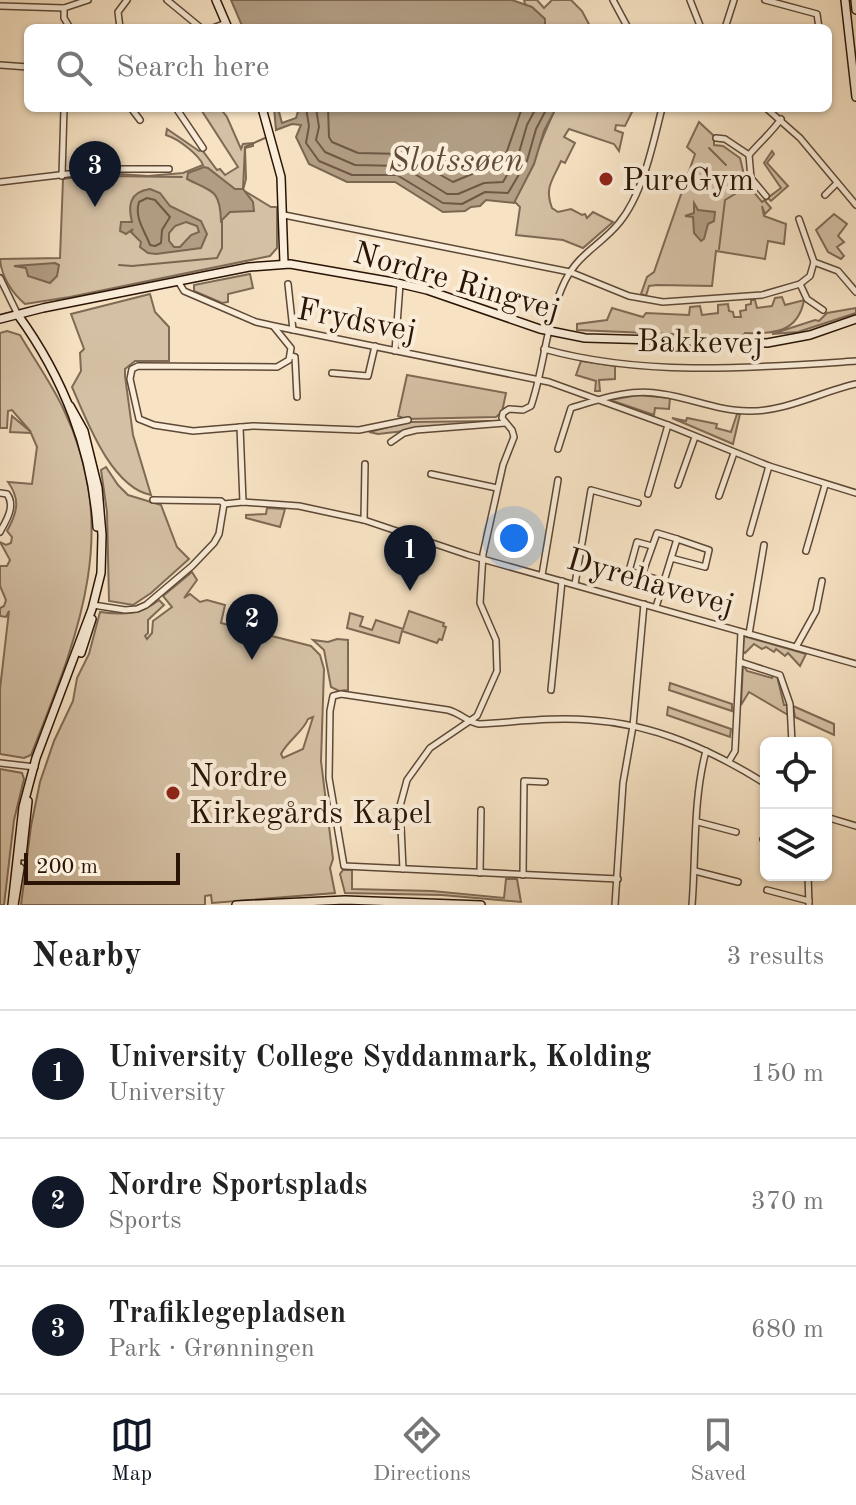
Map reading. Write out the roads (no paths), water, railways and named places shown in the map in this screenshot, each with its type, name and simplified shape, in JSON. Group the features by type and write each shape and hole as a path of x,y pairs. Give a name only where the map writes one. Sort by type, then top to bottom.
{"main road":[{"path":"216,0 227,24"},
{"path":"845,0 856,97"},
{"path":"855,0 856,10"},
{"path":"263,112 278,163 284,215 284,263"},
{"name":"Nordre Ringvej","path":"0,319 249,267 284,263 427,290 548,332 585,338 767,343 810,335 856,319"},
{"path":"13,905 29,807 27,799 36,765 93,607 97,579 101,573 102,535 98,488 84,432 18,315"},
{"path":"236,905 361,900 481,905"}],"street":[{"path":"0,6 64,8 88,0"},
{"path":"120,24 118,12 127,0"},
{"path":"167,0 196,24"},
{"path":"613,0 626,24"},
{"path":"690,0 699,24"},
{"path":"726,24 734,0"},
{"path":"765,0 817,14 818,24"},
{"path":"64,8 68,24"},
{"path":"0,65 24,67"},
{"path":"62,176 64,112"},
{"path":"134,112 140,120"},
{"path":"179,112 203,148"},
{"path":"403,869 400,806 407,780 430,748 471,722 483,706 498,662 496,640 480,603 483,559 497,488 514,437 502,418 505,411 523,410 531,406 558,299 570,272 584,253 623,217 649,159 661,112"},
{"path":"771,112 856,205"},
{"path":"766,196 751,178 749,155 765,141 781,119"},
{"path":"716,138 725,139 749,155"},
{"path":"0,182 110,169 169,169"},
{"path":"825,195 837,183"},
{"path":"284,215 570,272 629,296 663,302 762,295 800,284 810,276 814,262 799,219"},
{"path":"814,262 838,271 856,292"},
{"path":"0,278 18,315"},
{"name":"Frydsvej","path":"178,281 184,291 256,322 538,379 668,425 769,466 856,493"},
{"path":"288,284 293,330"},
{"path":"395,351 400,284"},
{"path":"800,284 807,299 823,310"},
{"path":"274,326 291,348 291,356 284,365 138,366 132,369 129,373 136,415 143,421 193,431 240,427 359,430 408,420"},
{"path":"332,373 368,376 375,346"},
{"name":"Bakkevej","path":"544,349 598,362 669,366 753,368 856,361"},
{"path":"291,356 295,357 297,397"},
{"path":"558,449 571,408 597,399 661,393 720,408 751,412 776,408 856,384"},
{"path":"391,442 404,433 416,430 505,423"},
{"path":"648,494 668,425"},
{"path":"240,427 243,502"},
{"path":"678,485 695,437"},
{"path":"719,496 734,453"},
{"path":"364,520 365,464"},
{"path":"750,533 769,466"},
{"path":"431,474 497,488"},
{"path":"542,575 558,480"},
{"path":"806,551 825,485"},
{"path":"575,584 591,490 638,503"},
{"path":"0,493 7,494 11,501 0,532"},
{"name":"Dyrehavevej","path":"153,500 299,506 364,520 483,559 856,664"},
{"path":"93,607 137,609 158,595 214,543 219,534 224,504"},
{"path":"642,575 657,533 709,550 705,567 671,558"},
{"path":"656,607 677,539"},
{"path":"652,546 637,542 629,571 664,581"},
{"path":"749,634 764,545"},
{"path":"551,690 562,581"},
{"path":"796,647 816,611 822,581"},
{"path":"615,905 623,783 633,726 644,604"},
{"path":"729,761 735,751 741,632"},
{"path":"740,662 781,676 790,704 792,737"},
{"path":"618,879 344,866 329,778 330,711 334,695 448,710 471,722 588,719 633,726 706,751 760,780"},
{"path":"692,905 700,771 706,751"},
{"path":"0,763 36,765"},
{"path":"523,875 524,781 545,782"},
{"path":"480,873 481,810"},
{"path":"832,819 856,826"},
{"path":"698,822 736,832"},
{"path":"695,871 738,882"},
{"path":"767,890 809,903 808,881"}],"water":[{"path":"231,0 512,0 532,7 545,19 545,24 241,24"},
{"name":"Slotssøen","path":"274,112 279,112 282,123 296,118 298,112 554,112 544,131 534,164 514,203 486,200 480,206 465,211 443,212 395,182 347,182 309,164 296,137 301,125 292,124 276,130"},
{"path":"204,167 235,189 243,189 253,202 254,211 230,212 221,221 219,203 213,193 187,179 188,173"},
{"path":"150,189 160,193 170,206 201,221 207,234 201,248 148,253 140,247 141,242 131,232 133,229 126,234 120,231 121,222 132,222 132,201","holes":["186,222 197,226 199,232 191,235 180,247 174,247 169,241 169,233 175,226"]},
{"path":"694,203 698,210 715,212 714,221 708,224 701,241 694,233 693,217 685,216 694,213"},
{"path":"59,265 57,276 50,283 28,276 26,268 14,266"}],"waterway":[{"path":"243,189 245,147 265,138"},
{"path":"709,148 726,165"},
{"path":"75,180 108,176 182,177"},
{"path":"719,249 725,200 745,188"},
{"path":"119,265 217,258 222,248 222,221"}],"place":[{"name":"PureGym","path":"606,179"},
{"name":"Trafiklegepladsen","path":"95,207"},
{"name":"University College Syddanmark, Kolding","path":"410,591"},
{"name":"Nordre Sportsplads","path":"252,660"},
{"name":"Nordre Kirkegårds Kapel","path":"173,793"}]}
